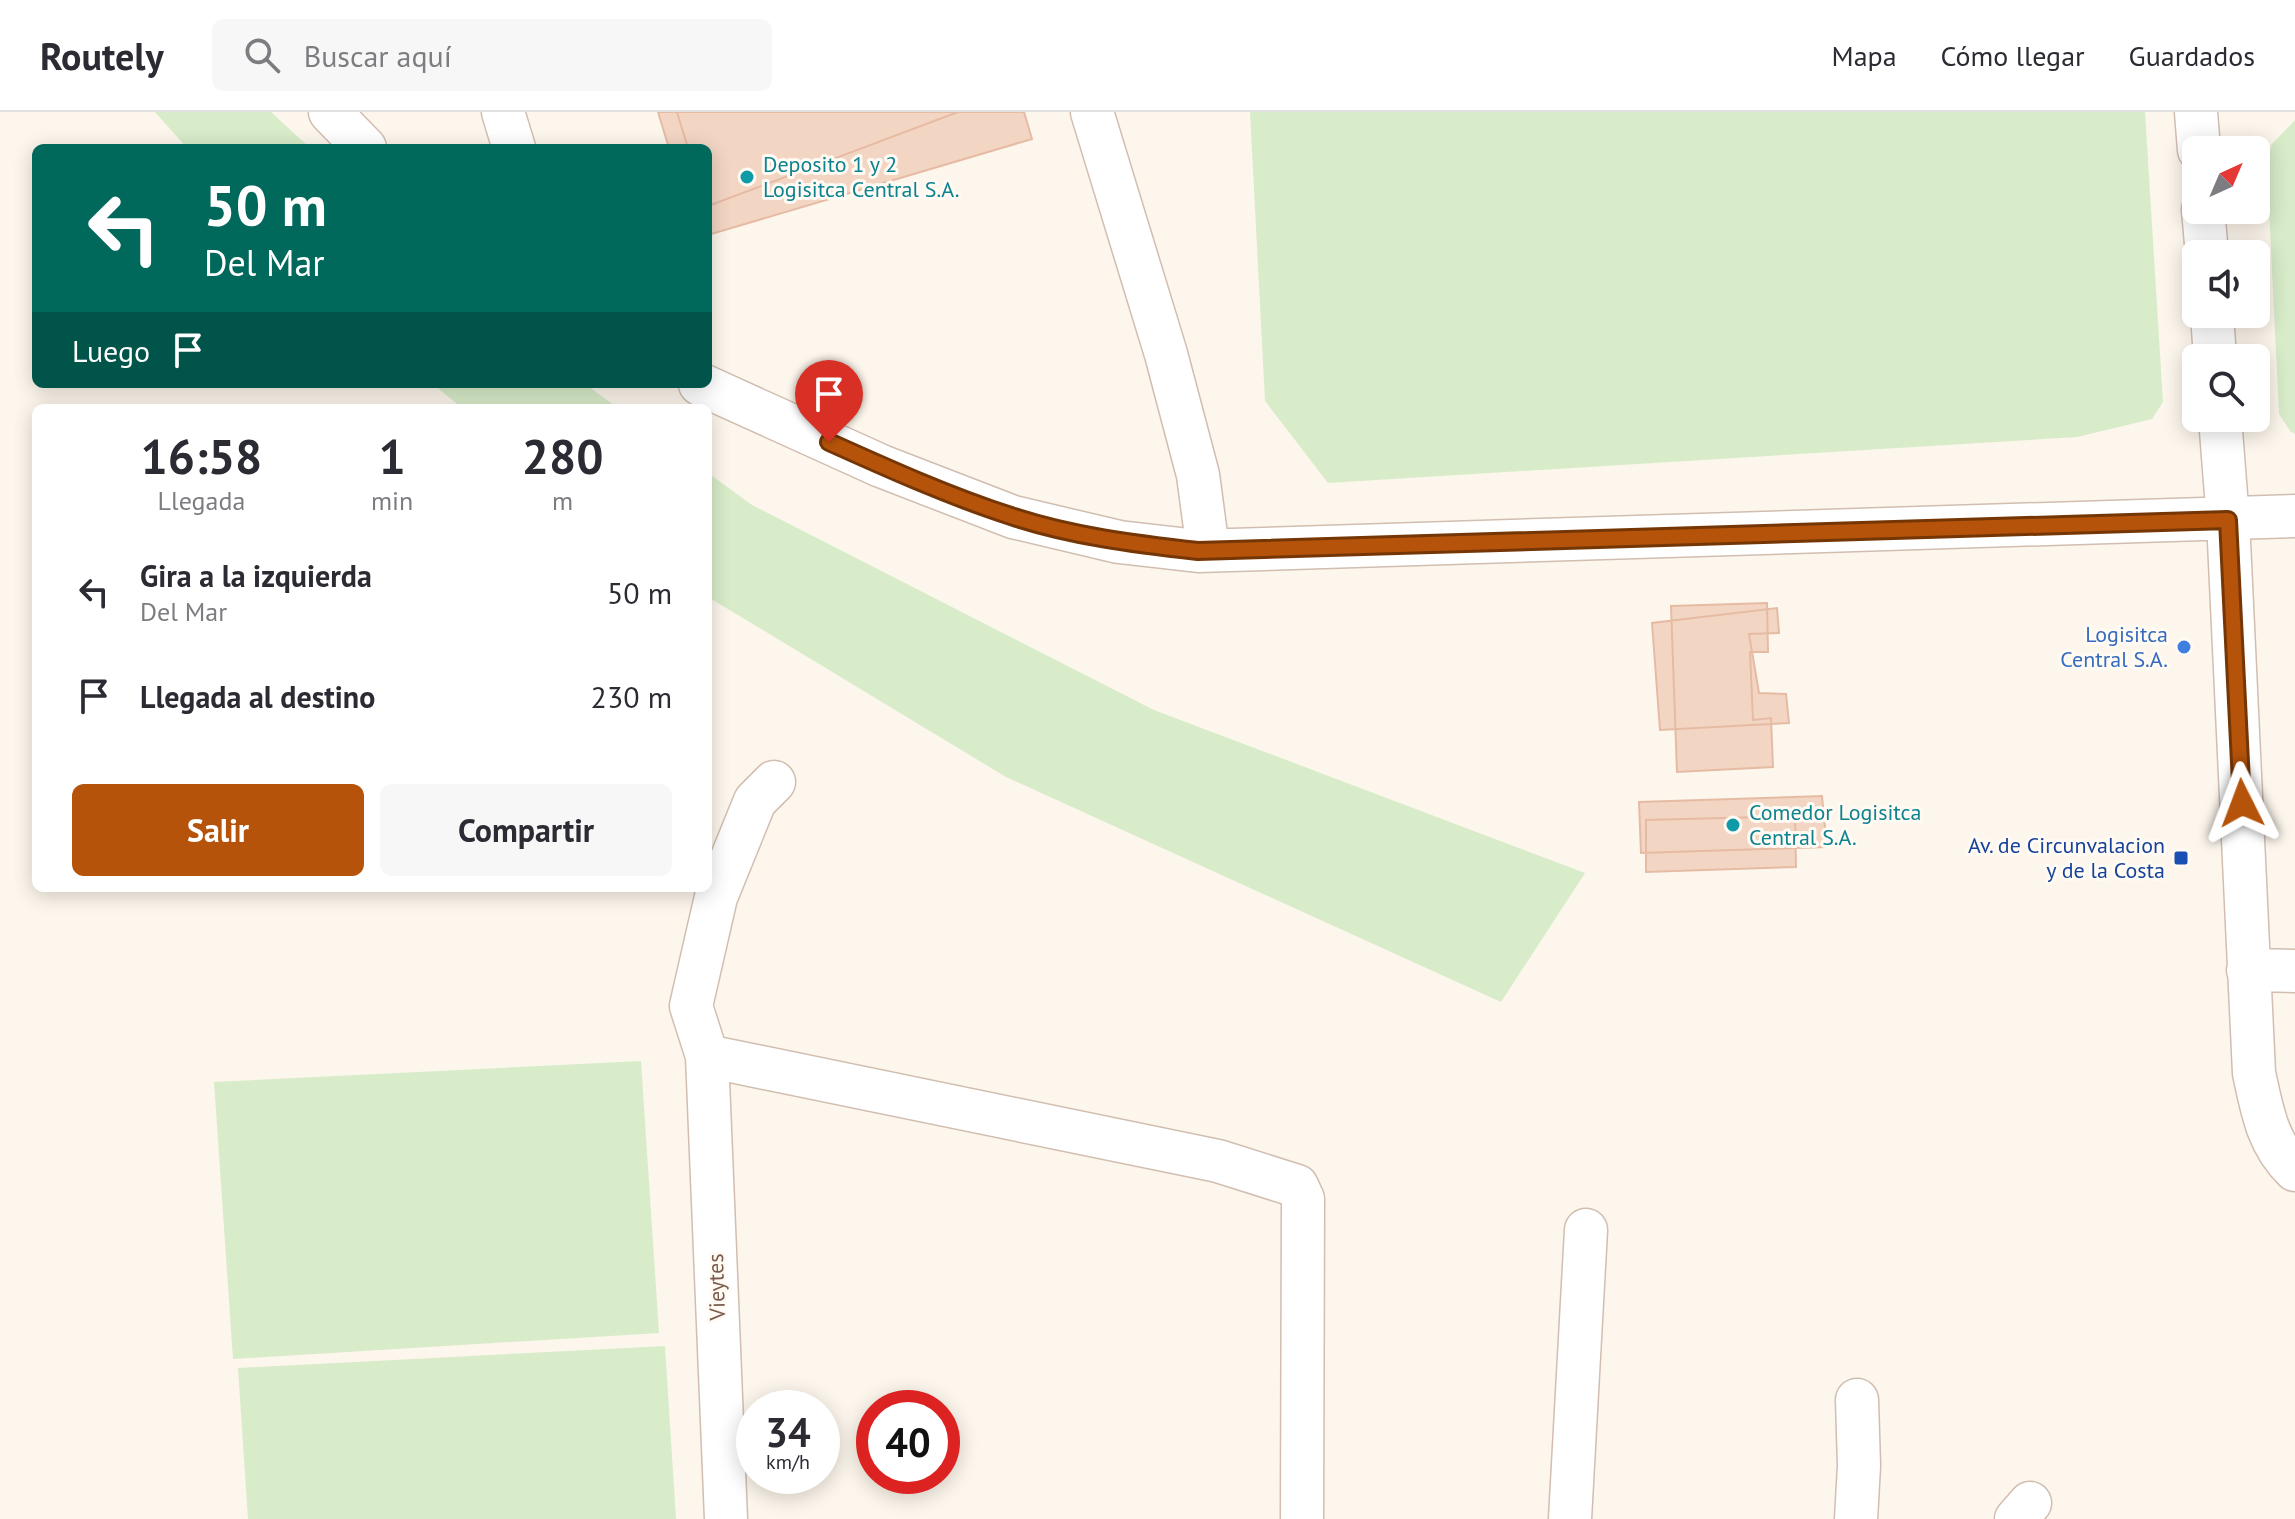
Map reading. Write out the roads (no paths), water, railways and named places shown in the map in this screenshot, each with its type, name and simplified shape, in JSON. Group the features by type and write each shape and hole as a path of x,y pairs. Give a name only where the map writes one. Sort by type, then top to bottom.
{"street":[{"path":"330,112 361,144"},
{"path":"503,112 513,144"},
{"path":"1092,112 1166,354 1198,475 1208,550"},
{"path":"2196,112 2198,136"},
{"path":"709,388 881,466 1013,517 1119,542 1208,550 2295,516"},
{"path":"2221,432 2254,1073 2264,1118 2280,1156 2295,1170"},
{"name":"Vieytes","path":"726,1519 707,1056 691,1006 716,897 755,801 774,782"},
{"path":"2248,970 2295,971"},
{"path":"707,1056 1218,1161 1297,1186 1303,1199 1302,1519"},
{"path":"1570,1519 1586,1230"},
{"path":"1856,1519 1859,1480 1857,1400"}],"place":[{"name":"Deposito 1 y 2 Logisitca Central S.A.","path":"747,177"},
{"name":"Logisitca Central S.A.","path":"2184,647"},
{"name":"Comedor Logisitca Central S.A.","path":"1733,825"},
{"name":"Av. de Circunvalacion y de la Costa","path":"2181,858"}]}
